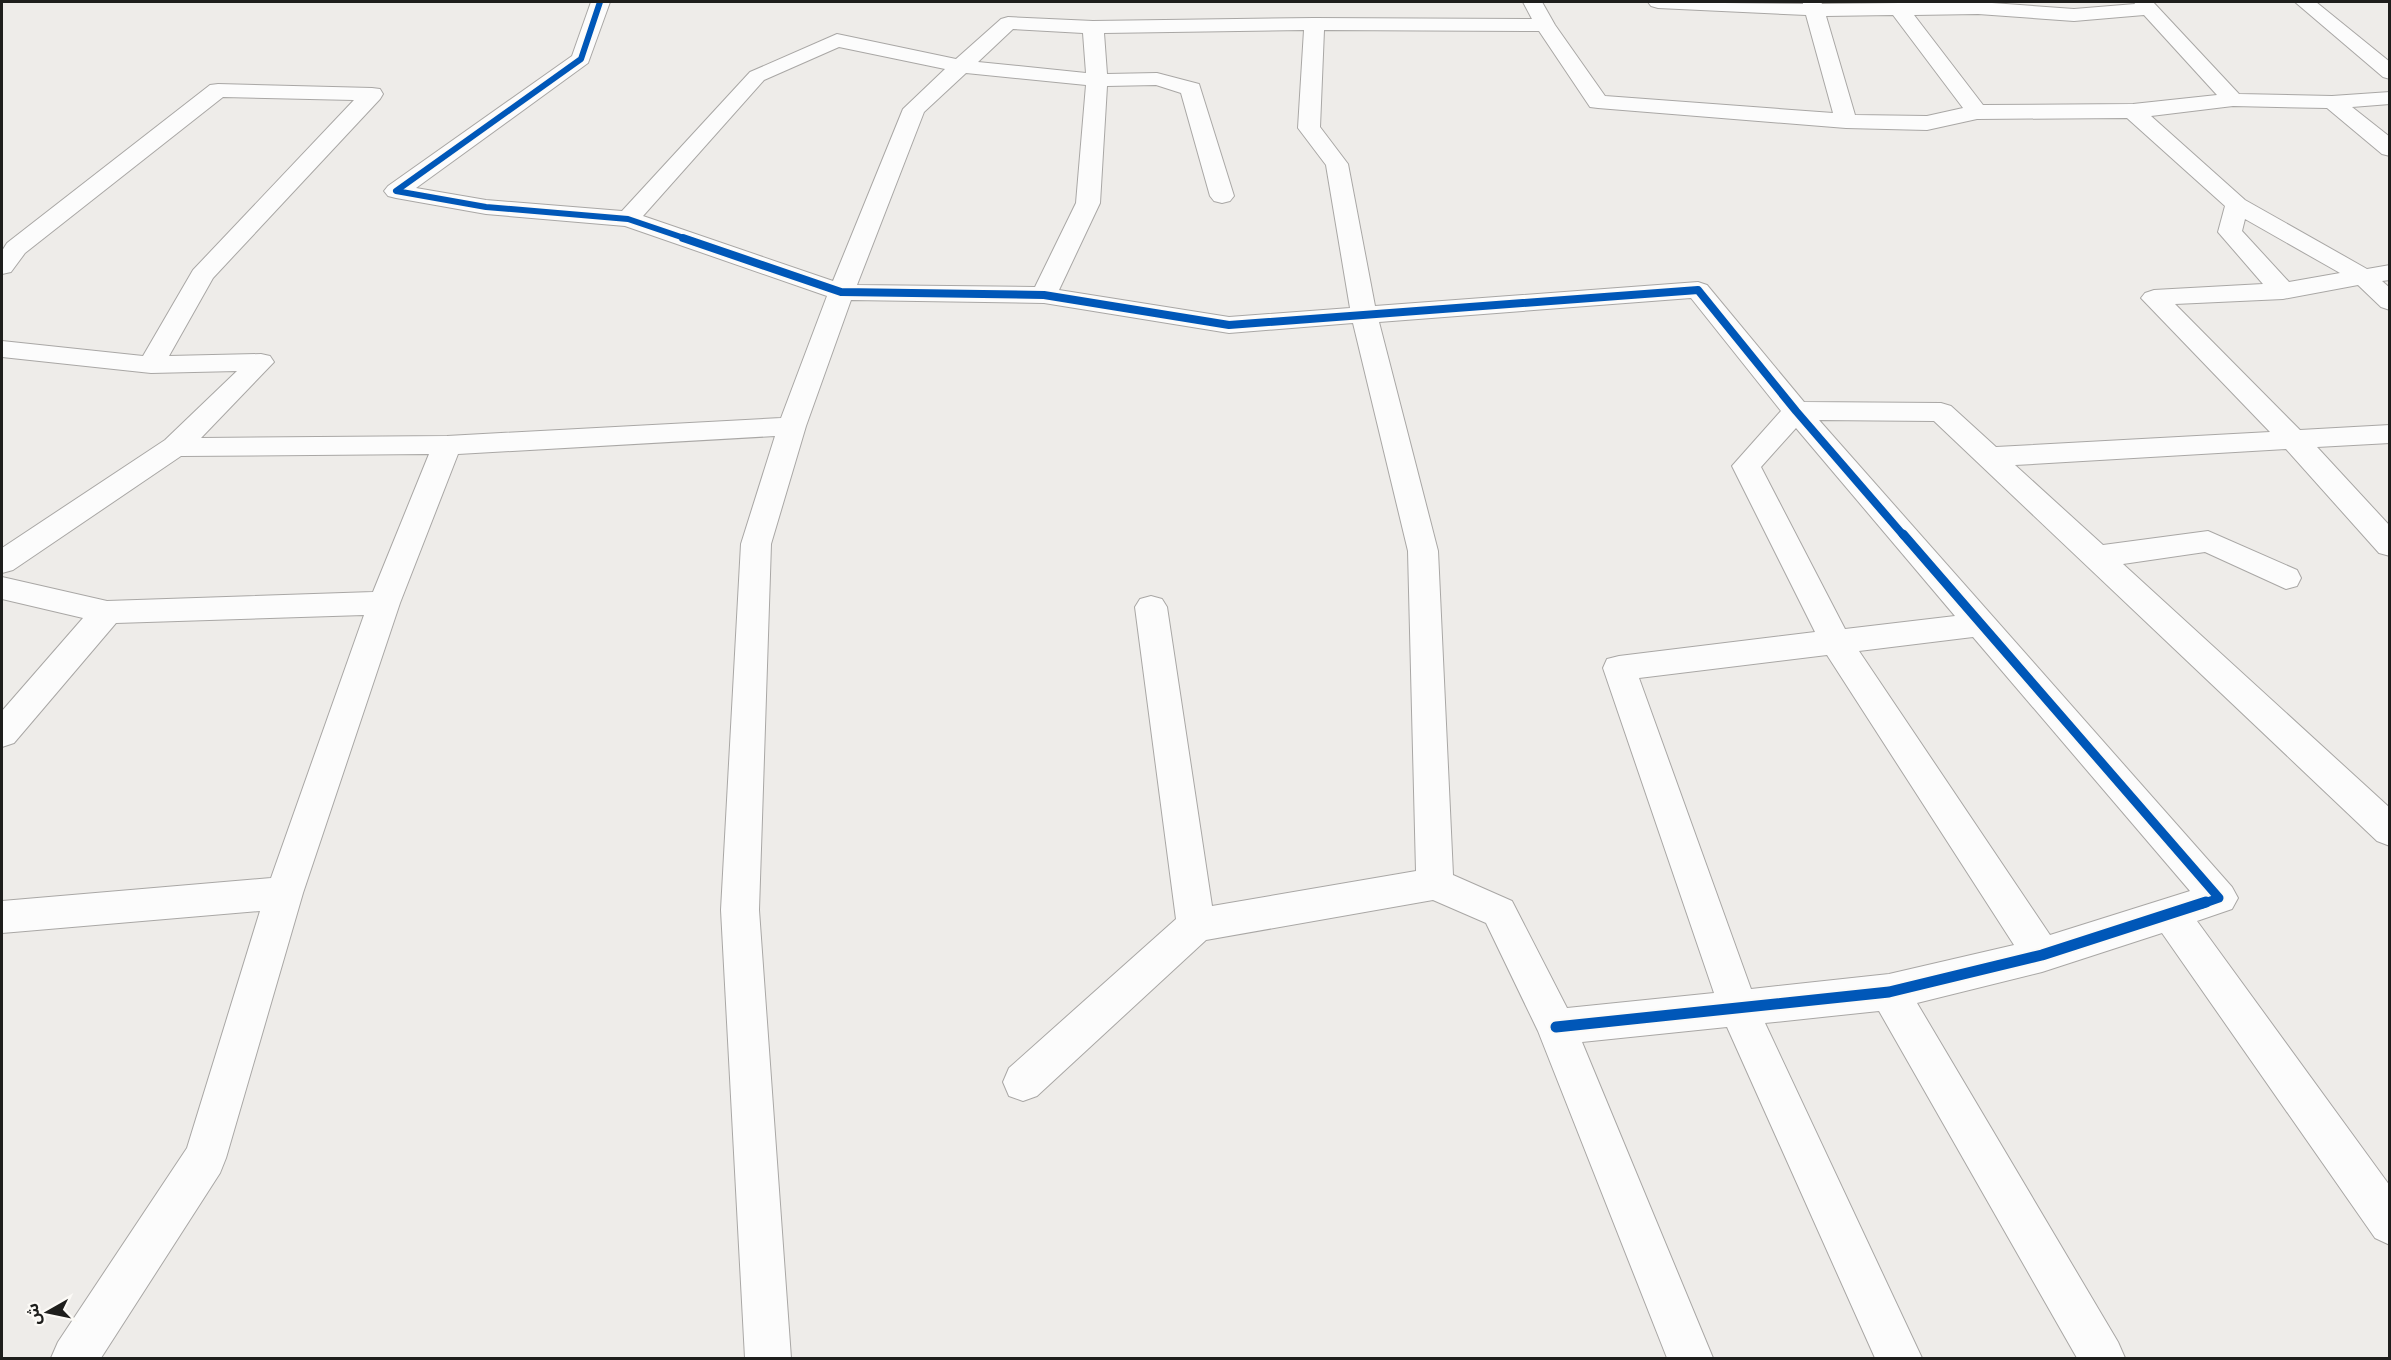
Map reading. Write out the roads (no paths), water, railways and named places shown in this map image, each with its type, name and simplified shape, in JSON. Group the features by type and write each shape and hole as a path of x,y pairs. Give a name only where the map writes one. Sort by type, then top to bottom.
{"street":[{"path":"600,2 581,59 396,191 486,207 628,219 841,292 1044,295 1229,325 1698,290 1796,411 1983,624 2218,898 2042,955 1889,992 1556,1027"},
{"path":"1533,2 1545,25 1598,102 1846,121 1927,123 1977,112 2133,111 2233,100 2332,102 2390,98"},
{"path":"1658,2 1899,9 1976,5 2074,15 2147,5 2233,100"},
{"path":"2305,2 2390,73"},
{"path":"1813,6 1846,121"},
{"path":"1899,9 1977,112"},
{"path":"768,1359 740,910 756,544 792,426 841,292 914,109 1008,23 1093,27 1314,24 1545,25"},
{"path":"1314,24 1309,128 1337,164 1364,314 1423,551 1435,884"},
{"path":"1044,295 1088,203 1096,80 1093,27"},
{"path":"628,219 757,76 837,40 960,66 1096,80 1157,79 1191,89 1222,196"},
{"path":"2,267 16,248 218,90 372,93 202,274 151,365"},
{"path":"2332,102 2390,149"},
{"path":"2133,111 2236,205 2364,277 2390,302"},
{"path":"2236,205 2230,232 2283,291"},
{"path":"2390,272 2283,291 2154,298 2293,439 2390,546"},
{"path":"2,349 151,365 261,362 175,447 2,562"},
{"path":"2042,955 1836,642 1746,466 1796,411 1941,412 2390,831"},
{"path":"175,447 447,445 792,426"},
{"path":"1989,458 2390,434"},
{"path":"74,1359 205,1158 284,893 384,603 447,445"},
{"path":"2094,557 2208,541 2286,578"},
{"path":"2,588 107,612 384,603"},
{"path":"1151,607 1196,925"},
{"path":"2,734 107,612"},
{"path":"1899,1359 1739,1009 1619,668 1983,624"},
{"path":"1023,1082 1196,925 1435,884 1499,912 1556,1027 1690,1359"},
{"path":"2,917 284,893"},
{"path":"2170,914 2390,1223"},
{"path":"1889,992 2102,1359"}]}
